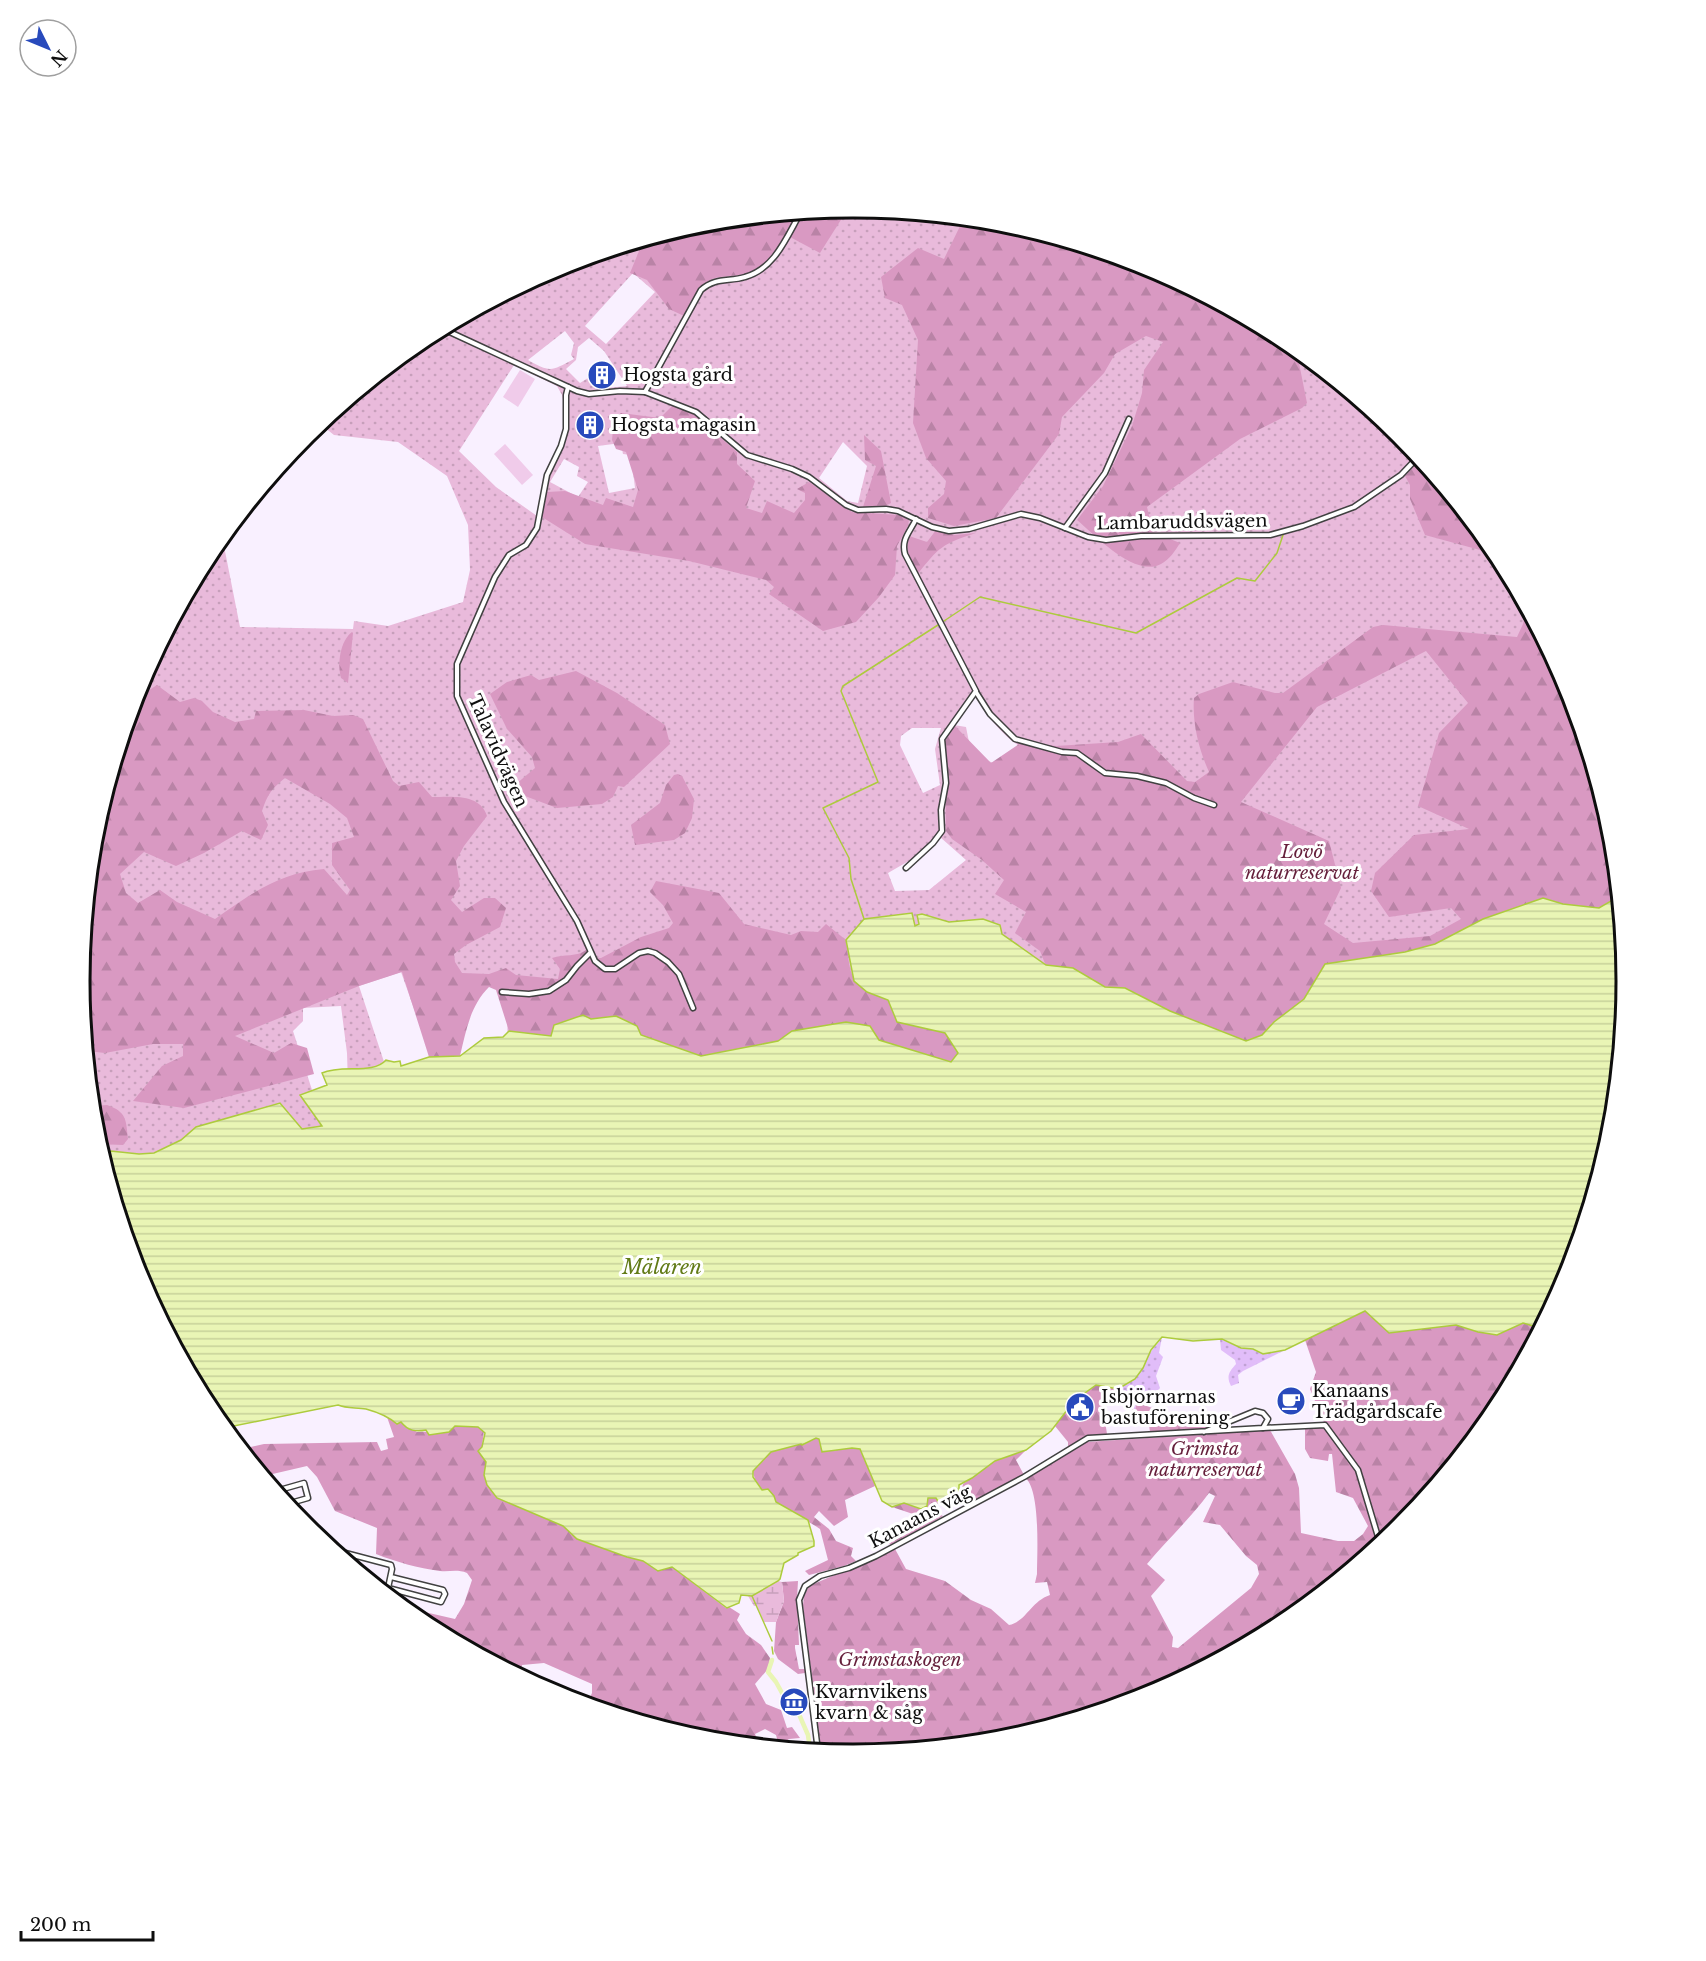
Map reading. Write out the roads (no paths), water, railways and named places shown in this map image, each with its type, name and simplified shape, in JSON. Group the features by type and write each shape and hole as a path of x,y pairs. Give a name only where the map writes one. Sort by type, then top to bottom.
{"street":[{"path":"645,392 701,290 714,281 746,277 759,270 773,259 785,244 797,220"},
{"name":"Lambaruddsvägen","path":"451,333 568,387 589,394 620,391 645,392 696,412 747,455 792,469 809,477 846,505 858,510 898,511 949,531 969,529 1021,513 1088,537 1106,540 1141,536 1270,535 1303,526 1354,507 1401,475 1413,462"},
{"name":"Talavidvägen","path":"568,387 566,429 559,452 547,475 537,528 526,544 509,555 498,573 457,664 456,685 462,708 504,802 577,921 590,953"},
{"path":"1065,528 1105,472 1130,419"},
{"path":"916,519 904,538 905,554 976,691 990,714 1016,739 1054,750 1077,753 1105,773 1137,776 1166,783 1194,798 1214,805"},
{"path":"906,868 933,843 942,831 941,810 945,783 942,739 976,691"},
{"path":"502,992 529,994 549,991 566,980 590,953 599,966 610,969 620,967 643,952 655,953 679,974 693,1008"},
{"name":"Kanaans väg","path":"817,1743 799,1600 805,1586 820,1576 849,1568 876,1556 1024,1477 1088,1438 1204,1432 1263,1428 1268,1419 1263,1413 1255,1412 1204,1432"},
{"path":"1263,1428 1325,1425 1358,1470 1377,1534"},
{"path":"284,1489 304,1484 308,1498 296,1502"},
{"path":"350,1554 391,1565 388,1585"},
{"path":"390,1577 443,1590 445,1594 441,1602 392,1588"}],"water":[{"name":"Mälaren","path":"1543,898 1563,904 1599,908 1611,901 1616,980 1609,1080 1590,1178 1576,1226 1533,1326 1523,1323 1497,1335 1456,1325 1389,1333 1365,1311 1285,1350 1263,1354 1253,1349 1241,1348 1222,1339 1193,1341 1162,1337 1151,1350 1135,1379 1118,1389 1096,1385 1074,1401 1051,1431 1026,1450 995,1461 959,1485 959,1492 941,1503 936,1498 928,1498 927,1506 921,1509 904,1503 892,1507 882,1501 860,1449 822,1452 819,1439 816,1438 802,1445 771,1452 753,1471 753,1477 762,1490 768,1489 776,1502 808,1520 814,1546 784,1563 778,1581 752,1596 741,1595 739,1603 727,1608 672,1567 658,1571 643,1561 577,1539 563,1526 497,1498 487,1485 484,1475 486,1462 478,1451 482,1447 485,1433 478,1427 455,1426 449,1432 429,1435 426,1430 412,1430 401,1422 397,1424 370,1410 338,1405 234,1426 192,1362 148,1272 130,1226 110,1152 154,1153 181,1140 196,1127 280,1103 302,1129 322,1126 300,1095 327,1085 322,1073 330,1070 373,1067 386,1060 400,1061 401,1066 429,1057 460,1056 484,1038 503,1037 509,1031 551,1036 554,1025 583,1015 591,1019 616,1016 637,1026 641,1035 701,1056 778,1041 792,1031 846,1022 870,1026 879,1040 951,1062 958,1053 945,1033 897,1022 888,1000 867,992 854,981 846,940 864,919 912,913 915,926 919,924 917,915 922,914 949,922 983,919 1000,925 1002,934 1046,965 1073,968 1105,987 1125,988 1170,1011 1246,1041 1262,1035 1274,1022 1304,999 1325,964 1405,952 1435,944 1483,919"}],"waterway":[{"path":"941,623 980,597 1136,633 1237,578 1255,581 1277,553 1283,535"},
{"path":"864,919 851,879 849,858 823,808 878,782 841,691 843,686 938,625"},
{"path":"752,1596 772,1641"},
{"path":"772,1647 773,1654"},
{"path":"772,1660 768,1672 787,1702"},
{"path":"795,1705 809,1742"}],"place":[{"name":"Hogsta gård","path":"602,375"},
{"name":"Hogsta magasin","path":"590,425"},
{"name":"Kanaans Trädgårdscafe","path":"1291,1401"},
{"name":"Isbjörnarnas bastuförening","path":"1080,1407"},
{"name":"Kvarnvikens kvarn & såg","path":"794,1702"}],"park label":[{"name":"Lovö naturreservat","path":"1302,862"},
{"name":"Grimsta naturreservat","path":"1205,1459"},
{"name":"Grimstaskogen","path":"900,1660"}]}
